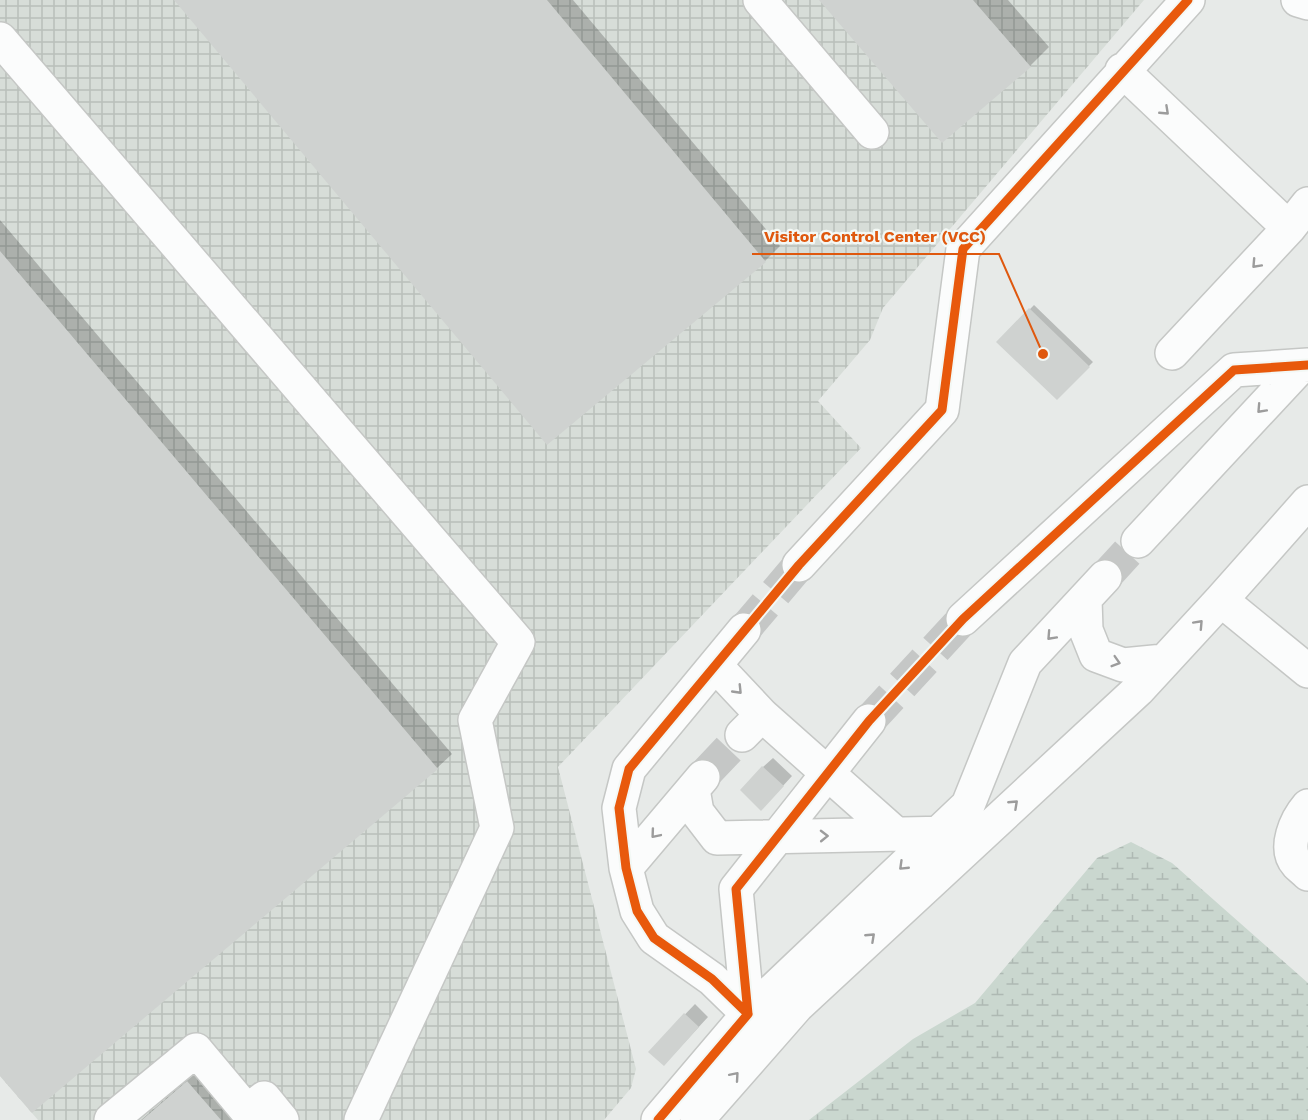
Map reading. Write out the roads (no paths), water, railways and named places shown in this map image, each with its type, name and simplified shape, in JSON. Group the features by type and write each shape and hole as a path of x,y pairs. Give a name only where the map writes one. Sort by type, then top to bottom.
{"street":[{"path":"760,0 872,132"},
{"path":"799,565 942,411 963,249 1122,70 1188,0"},
{"path":"1298,0 1308,3"},
{"path":"0,39 518,642 475,720 497,828 361,1120"},
{"path":"1122,70 1299,216 1172,353"},
{"path":"1138,541 1305,366"},
{"path":"963,619 1234,370 1305,366"},
{"path":"696,1120 797,1006 1138,690 1308,501"},
{"path":"658,1120 748,1014 968,805 1025,663 1095,588 1086,630 1096,655 1123,665 1164,661"},
{"path":"1221,600 1308,671"},
{"path":"744,630 629,769 620,808 626,868 637,911 654,938 712,979 748,1014"},
{"path":"715,665 752,725 828,773 896,834"},
{"path":"748,1014 736,889 869,721"},
{"path":"626,868 700,781 697,813 717,838 984,832"},
{"path":"1308,806 1290,840 1295,862 1308,874"},
{"path":"111,1120 196,1050 247,1111 264,1098 282,1120"}],"tunnel":[{"path":"1105,577 1138,541"},
{"path":"744,630 799,565"},
{"path":"869,721 963,619"},
{"path":"706,773 742,735"}],"place":[{"name":"Visitor Control Center (VCC)","path":"1043,354"}]}
